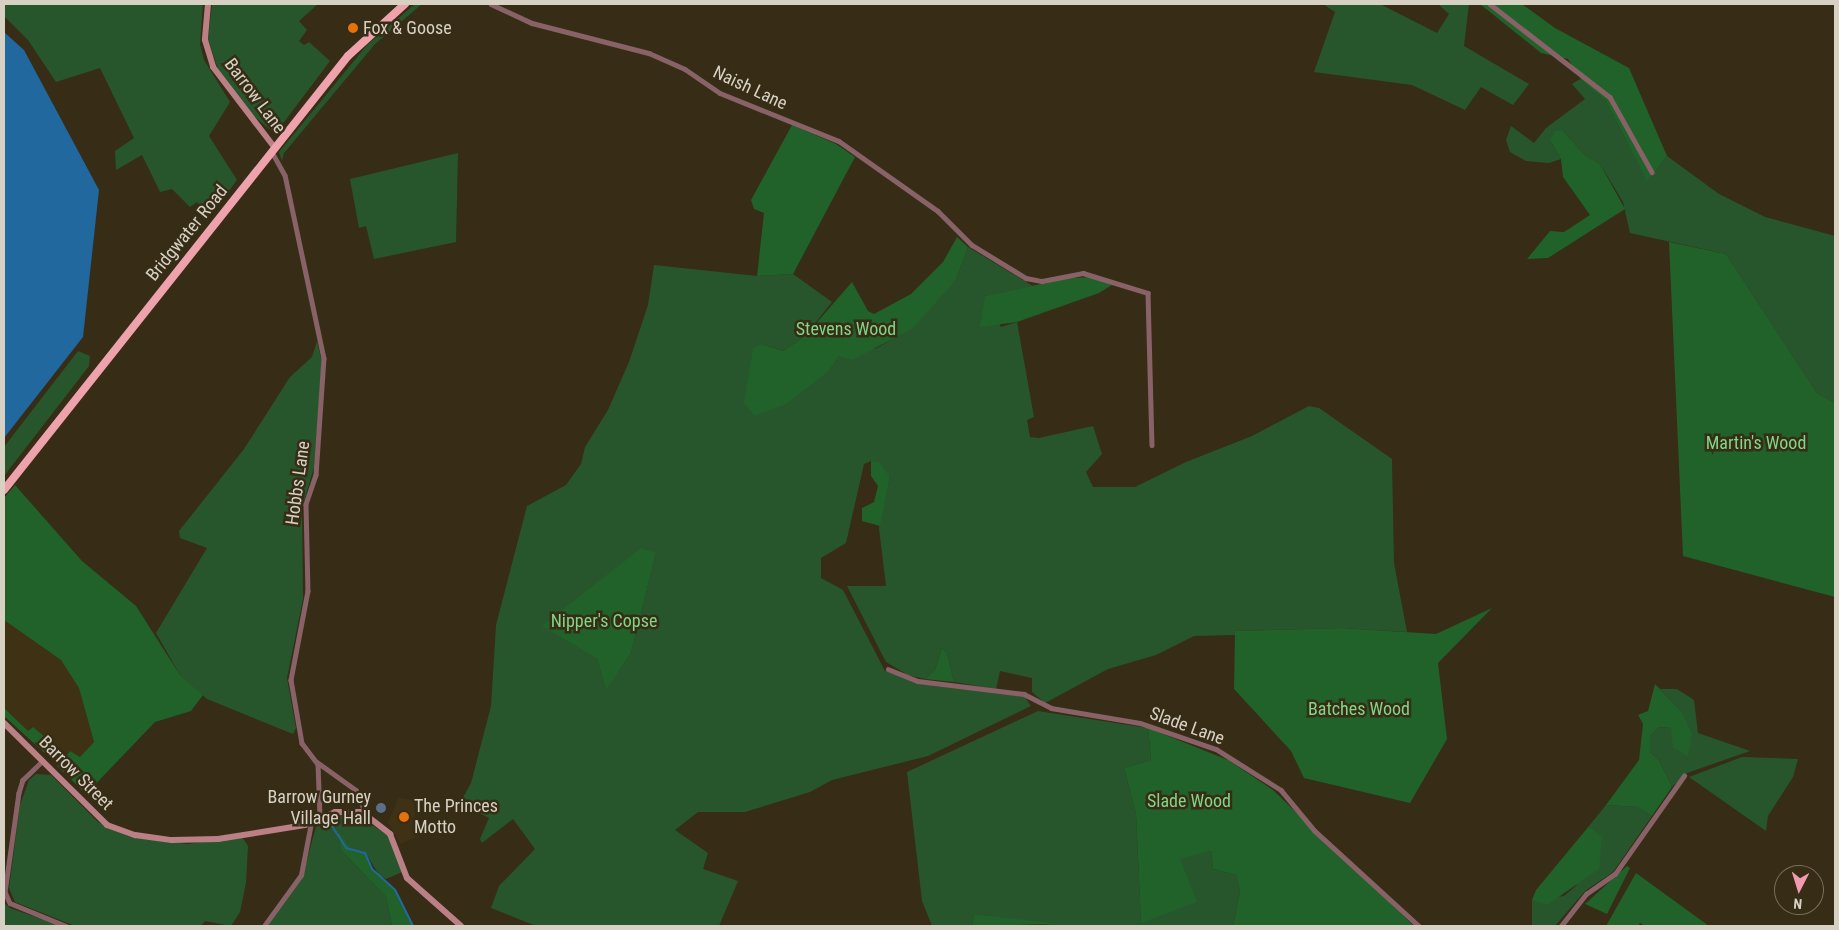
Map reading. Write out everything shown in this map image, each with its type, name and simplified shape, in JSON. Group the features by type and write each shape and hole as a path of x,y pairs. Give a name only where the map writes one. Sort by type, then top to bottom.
{"highway":[{"name":"Bridgwater Road","path":"4,490 348,56 405,4"}],"main road":[{"name":"Barrow Lane","path":"208,4 205,40 213,67 273,150"},
{"name":"Barrow Street","path":"4,724 44,760 107,825 135,835 172,840 218,838 311,823 320,817 350,810 366,814"},
{"path":"366,814 390,834 407,878 461,926"}],"street":[{"name":"Naish Lane","path":"491,4 532,23 649,53 685,69 720,93 839,141 938,211 972,245 1033,281 1083,273 1148,293 1152,445"},
{"path":"1490,4 1610,97 1652,172"},
{"name":"Hobbs Lane","path":"273,150 285,175 324,358 316,475 306,504 308,591 291,680 302,743 317,762"},
{"name":"Slade Lane","path":"888,669 926,682 1024,694 1051,708 1140,723 1216,749 1281,790 1315,831 1419,926"},
{"path":"44,760 23,780 19,793 5,892 10,904 66,926"},
{"path":"320,817 317,762 329,767 361,796 366,814"},
{"path":"1561,926 1586,894 1615,874 1684,776"},
{"path":"264,926 301,875 311,823"}],"shaded area":[{"path":"4,620 61,660 79,688 94,742 80,757 69,751 57,766 50,758 57,748 32,727 28,732 4,708"},
{"name":"The Princes Motto","path":"398,798 413,800 417,824 417,836 401,844 388,823"}],"green space":[{"path":"4,4 203,4 200,44 204,60 230,102 209,136 237,180 210,216 197,202 190,207 172,189 160,192 142,155 116,170 115,151 134,138 100,68 56,82 28,40 4,16"},
{"path":"212,4 318,4 299,21 307,30 299,41 304,45 309,42 330,61 275,134 250,113 218,69 208,39"},
{"path":"415,4 422,4 375,44 284,153 282,161 279,152 367,45"},
{"path":"1323,4 1380,4 1437,33 1449,14 1438,4 1469,4 1464,46 1529,84 1513,105 1481,87 1465,110 1412,85 1314,72 1335,12"},
{"path":"1480,4 1522,4 1555,28 1629,68 1667,156 1647,181 1606,101 1582,81 1568,59 1541,53"},
{"path":"1580,79 1606,101 1647,180 1667,156 1719,194 1765,217 1835,236 1835,403 1817,393 1726,254 1630,233 1623,202 1600,164 1585,155 1563,131 1550,140 1561,159 1549,163 1526,161 1510,152 1506,140 1511,126 1534,143 1546,128 1585,99 1572,84"},
{"path":"792,125 836,144 855,157 793,274 757,276 764,213 754,209 751,200"},
{"path":"1555,131 1563,131 1585,155 1600,164 1625,209 1548,258 1527,259 1550,231 1564,232 1590,215 1563,177 1561,159 1550,140"},
{"path":"458,153 456,242 374,259 366,226 359,228 350,179"},
{"name":"Stevens Wood","path":"957,237 968,247 956,280 912,329 852,360 839,356 829,371 786,404 755,416 744,403 753,349 761,344 783,351 805,336 852,282 868,311 874,314 911,294 943,262"},
{"name":"Martin's Wood","path":"1669,242 1726,254 1817,393 1835,403 1835,597 1683,556"},
{"path":"968,247 1033,286 986,296 1001,327 1017,322 1034,417 1027,420 1030,437 1039,438 1093,426 1102,454 1086,472 1093,487 1135,487 1186,462 1252,436 1309,406 1319,408 1392,459 1394,563 1407,632 1342,628 1236,631 1235,635 1194,636 1156,655 1108,669 1045,703 1032,692 1032,678 1000,671 996,689 954,682 947,653 942,648 935,670 925,679 908,675 886,662 847,586 886,586 879,528 890,477 871,461 864,464 846,543 821,558 821,578 843,590 885,671 934,686 1024,696 1031,706 928,756 832,780 810,792 745,812 698,812 675,830 708,853 703,869 738,881 719,926 536,926 491,908 499,886 535,849 513,819 482,843 480,839 489,818 460,803 471,783 491,706 496,625 527,506 566,485 581,464 585,447 608,410 629,362 648,305 654,265 757,276 793,274 832,302 805,336 783,351 761,344 809,384 829,371 839,356 877,348 891,340 956,280","holes":["656,553 631,653 606,689 597,658"]},
{"path":"1093,277 1112,285 1099,293 1017,322 980,327 985,296 1069,278"},
{"path":"317,341 322,363 314,467 302,508 303,599 287,678 296,728 293,734 207,699 180,675 156,633 207,548 180,538 179,531 244,449 290,377 312,357"},
{"path":"78,351 90,356 89,366 4,476 4,447"},
{"path":"871,461 879,462 890,477 880,526 862,521 862,508 874,502 878,486 871,476"},
{"path":"15,485 82,561 136,606 180,675 203,695 191,711 155,722 86,794 57,766 70,751 80,757 94,742 79,688 61,660 4,620 4,498"},
{"name":"Nipper's Copse","path":"641,548 656,553 631,653 606,690 597,658 542,626"},
{"name":"Batches Wood","path":"1492,608 1438,663 1447,739 1410,803 1304,778 1291,751 1234,689 1235,631 1342,628 1436,634"},
{"path":"942,648 947,653 954,682 925,679 935,670"},
{"path":"1655,684 1681,711 1692,734 1688,756 1673,748 1671,728 1659,727 1650,736 1650,752 1659,760 1672,787 1652,816 1637,807 1606,805 1639,760 1643,724 1638,715 1648,711"},
{"path":"1660,689 1677,689 1694,700 1698,733 1750,751 1687,773 1672,787 1659,760 1650,752 1650,736 1659,727 1671,728 1681,711"},
{"path":"4,708 28,731 33,727 58,748 50,758 4,716"},
{"path":"1038,711 1148,728 1151,760 1124,768 1136,814 1141,922 1180,858 1211,851 1213,869 1236,875 1240,891 1233,926 1058,926 974,914 972,926 932,926 922,901 907,772"},
{"name":"Slade Wood","path":"1148,728 1228,760 1273,790 1414,926 1233,926 1240,891 1236,875 1213,869 1211,851 1180,859 1197,902 1141,923 1136,814 1124,768 1151,760"},
{"path":"1742,757 1798,759 1793,777 1768,816 1766,831 1689,777"},
{"path":"36,774 51,775 98,822 128,836 187,844 242,837 248,846 246,883 240,912 231,926 205,921 201,926 75,926 15,902 9,888 20,805 29,780"},
{"path":"1606,805 1637,807 1652,816 1613,872 1585,891 1555,926 1532,926 1532,900 1564,896 1576,886 1601,838 1589,826"},
{"path":"357,814 388,836 402,872 386,879 379,875 365,852 354,852 337,831 341,850 386,897 392,926 267,926 303,874 317,823 335,815"},
{"path":"1589,826 1602,838 1599,869 1547,905 1532,900 1536,890"},
{"path":"337,830 354,852 365,852 372,869 397,891 414,926 392,926 386,897 341,850"},
{"path":"1627,866 1630,868 1607,914 1585,904"},
{"path":"1636,873 1709,926 1645,926 1640,923 1638,926 1606,926"},
{"path":"4,903 10,908 61,926 4,926"},
{"path":"974,914 1058,924 972,926"}],"water":[{"path":"4,32 24,50 99,190 83,337 4,438"}],"waterway":[{"path":"330,823 346,848 365,853 372,869 395,890 413,926"}],"place":[{"name":"Fox & Goose","path":"353,28"},
{"name":"Barrow Gurney Village Hall","path":"381,808"},
{"name":"The Princes Motto","path":"404,817"}]}
